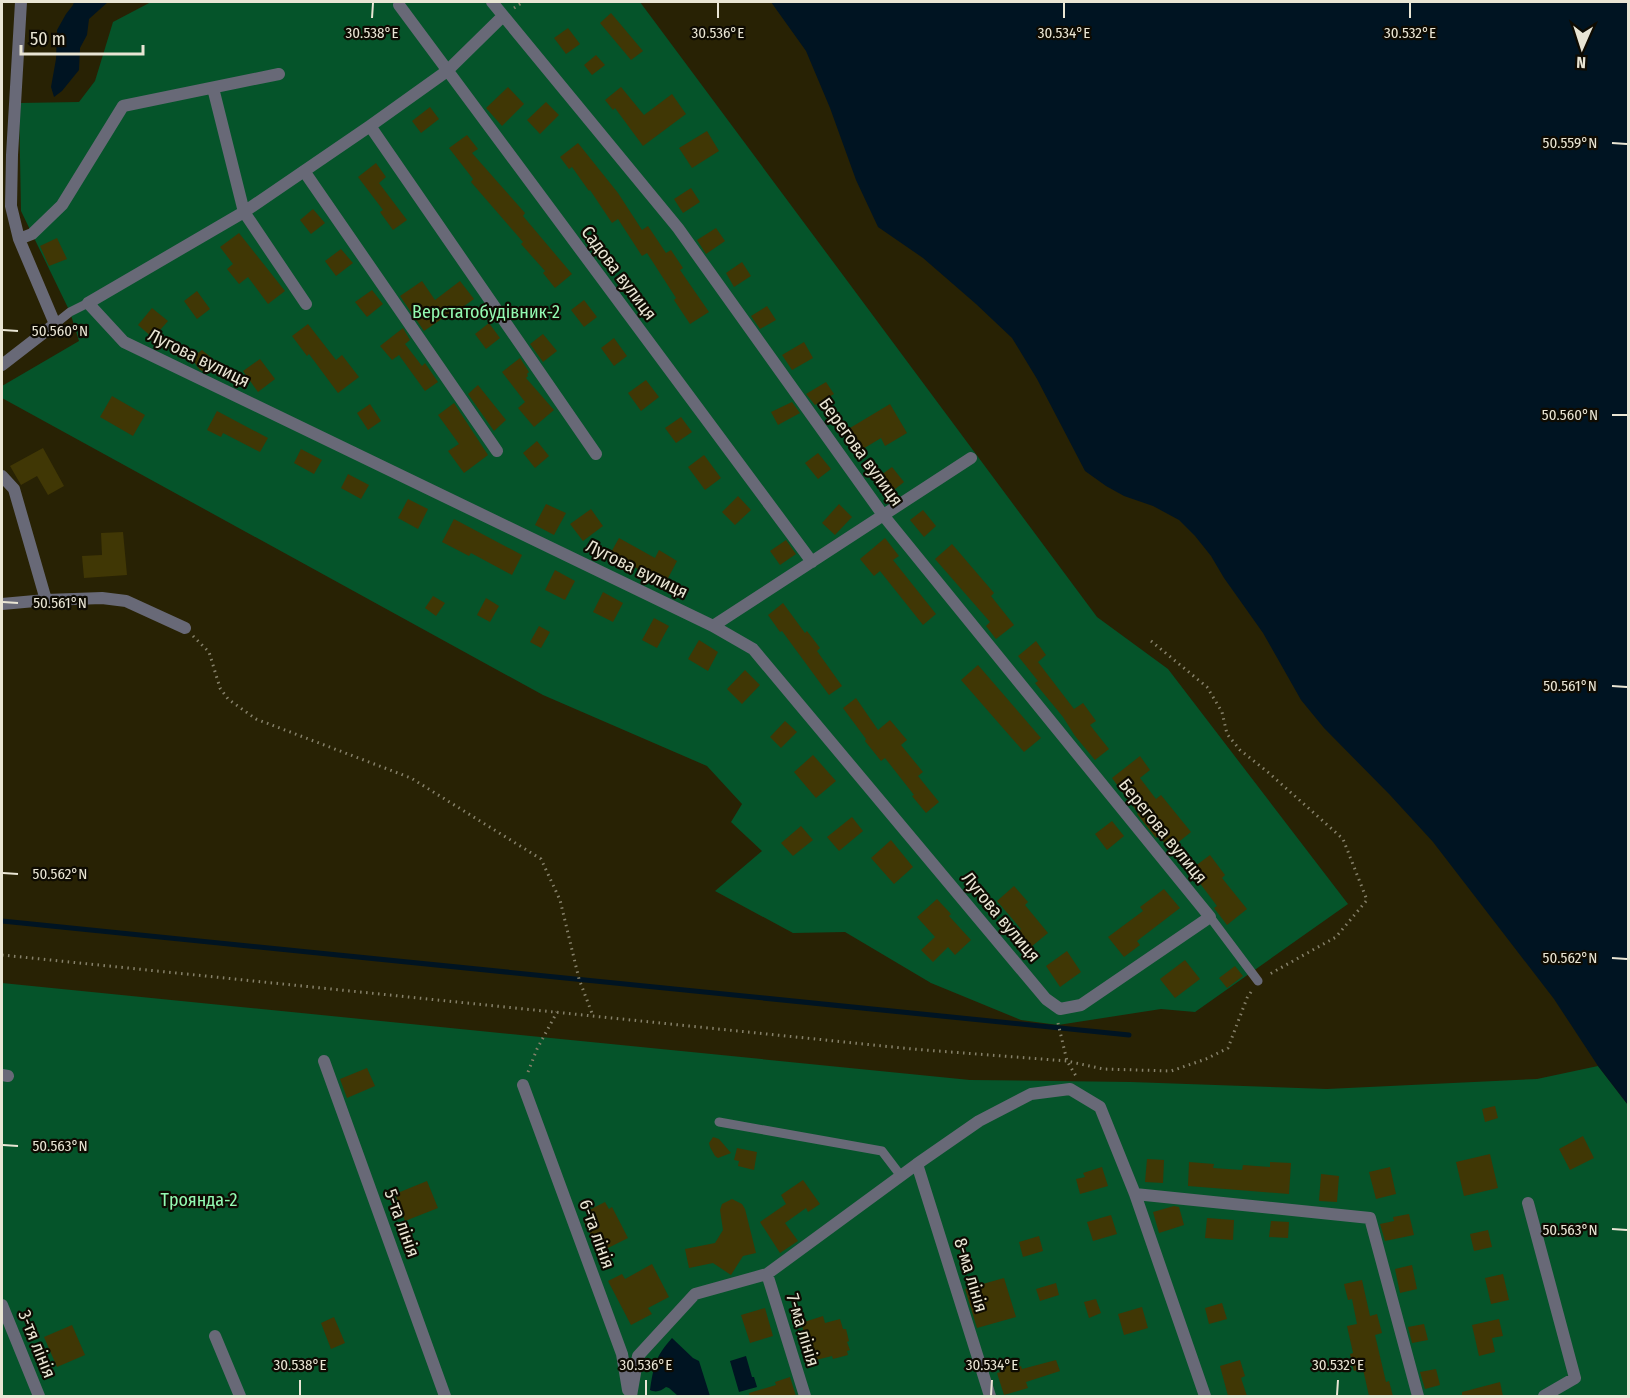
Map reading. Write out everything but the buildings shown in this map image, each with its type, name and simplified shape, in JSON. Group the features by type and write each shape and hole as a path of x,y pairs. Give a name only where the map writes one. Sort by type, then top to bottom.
{"street":[{"path":"2,365 55,324 20,239 12,206 12,155 21,2"},
{"name":"Берегова вулиця","path":"492,2 678,228 883,515 1210,917"},
{"name":"Садова вулиця","path":"399,5 812,562"},
{"path":"88,303 244,212 370,126 447,71 503,16"},
{"path":"20,239 32,234 62,205 123,106 279,74"},
{"path":"213,88 244,212 306,304"},
{"path":"370,126 596,454"},
{"path":"304,171 497,451"},
{"name":"Лугова вулиця","path":"88,303 124,342 713,626 753,649 1046,999 1060,1010"},
{"path":"713,626 971,458"},
{"path":"2,476 14,489 46,600"},
{"path":"2,604 102,598 126,601 185,628"},
{"path":"1060,1010 1081,1005 1210,917"},
{"name":"5-та лінія","path":"324,1061 446,1396"},
{"name":"6-та лінія","path":"523,1085 622,1354 630,1396"},
{"path":"630,1396 638,1356 695,1294 767,1274 979,1121 1031,1094 1070,1089 1100,1107 1135,1194 1205,1396"},
{"name":"8-ма лінія","path":"917,1164 990,1396"},
{"path":"1135,1194 1370,1218 1418,1396"},
{"path":"1528,1203 1575,1378 1544,1396"},
{"name":"7-ма лінія","path":"767,1274 805,1396"},
{"name":"3-тя лінія","path":"2,1305 39,1396"},
{"path":"215,1336 240,1396"}],"lane":[{"path":"55,324 70,312 88,303"},
{"path":"1210,917 1258,981"},
{"path":"719,1122 882,1151 901,1176"}],"path":[{"path":"185,628 209,652 220,688 228,699 256,719 411,778 541,859 560,900 579,979 593,1016"},
{"path":"2,955 912,1049 1067,1061 1103,1069 1171,1071 1206,1059 1228,1048 1247,998 1258,981 1336,937 1367,900 1343,839 1240,750 1227,734 1222,712 1207,687 1151,641"},
{"path":"1060,1010 1058,1025 1067,1061"},
{"path":"523,1085 537,1049 557,1012"}],"green space":[{"name":"Верстатобудівник-2","path":"151,2 640,2 1097,617 1168,669 1348,904 1195,1012 1161,1009 1058,1025 1021,1020 931,983 845,932 793,933 715,891 762,851 731,822 742,804 707,766 543,695 2,398 2,386 79,341 70,312 21,211 19,103 79,102 95,81 113,22"},
{"name":"Троянда-2","path":"2,983 970,1080 1131,1082 1327,1089 1537,1079 1598,1066 1628,1105 1628,1396 2,1396"}],"water":[{"path":"74,2 108,2 89,19 87,35 80,48 79,70 54,97 51,87 56,59 57,30"},
{"path":"771,2 1628,2 1628,1105 1598,1066 1554,999 1433,842 1324,728 1301,700 1263,633 1195,536 1179,520 1153,506 1124,496 1085,471 1037,379 1012,338 923,258 878,227 856,180 806,51"},
{"path":"672,1338 699,1361 710,1396 678,1396 666,1387 658,1391 650,1390 656,1362"},
{"path":"746,1356 757,1387 739,1392 730,1361"}],"waterway":[{"path":"2,921 1129,1035"}]}
